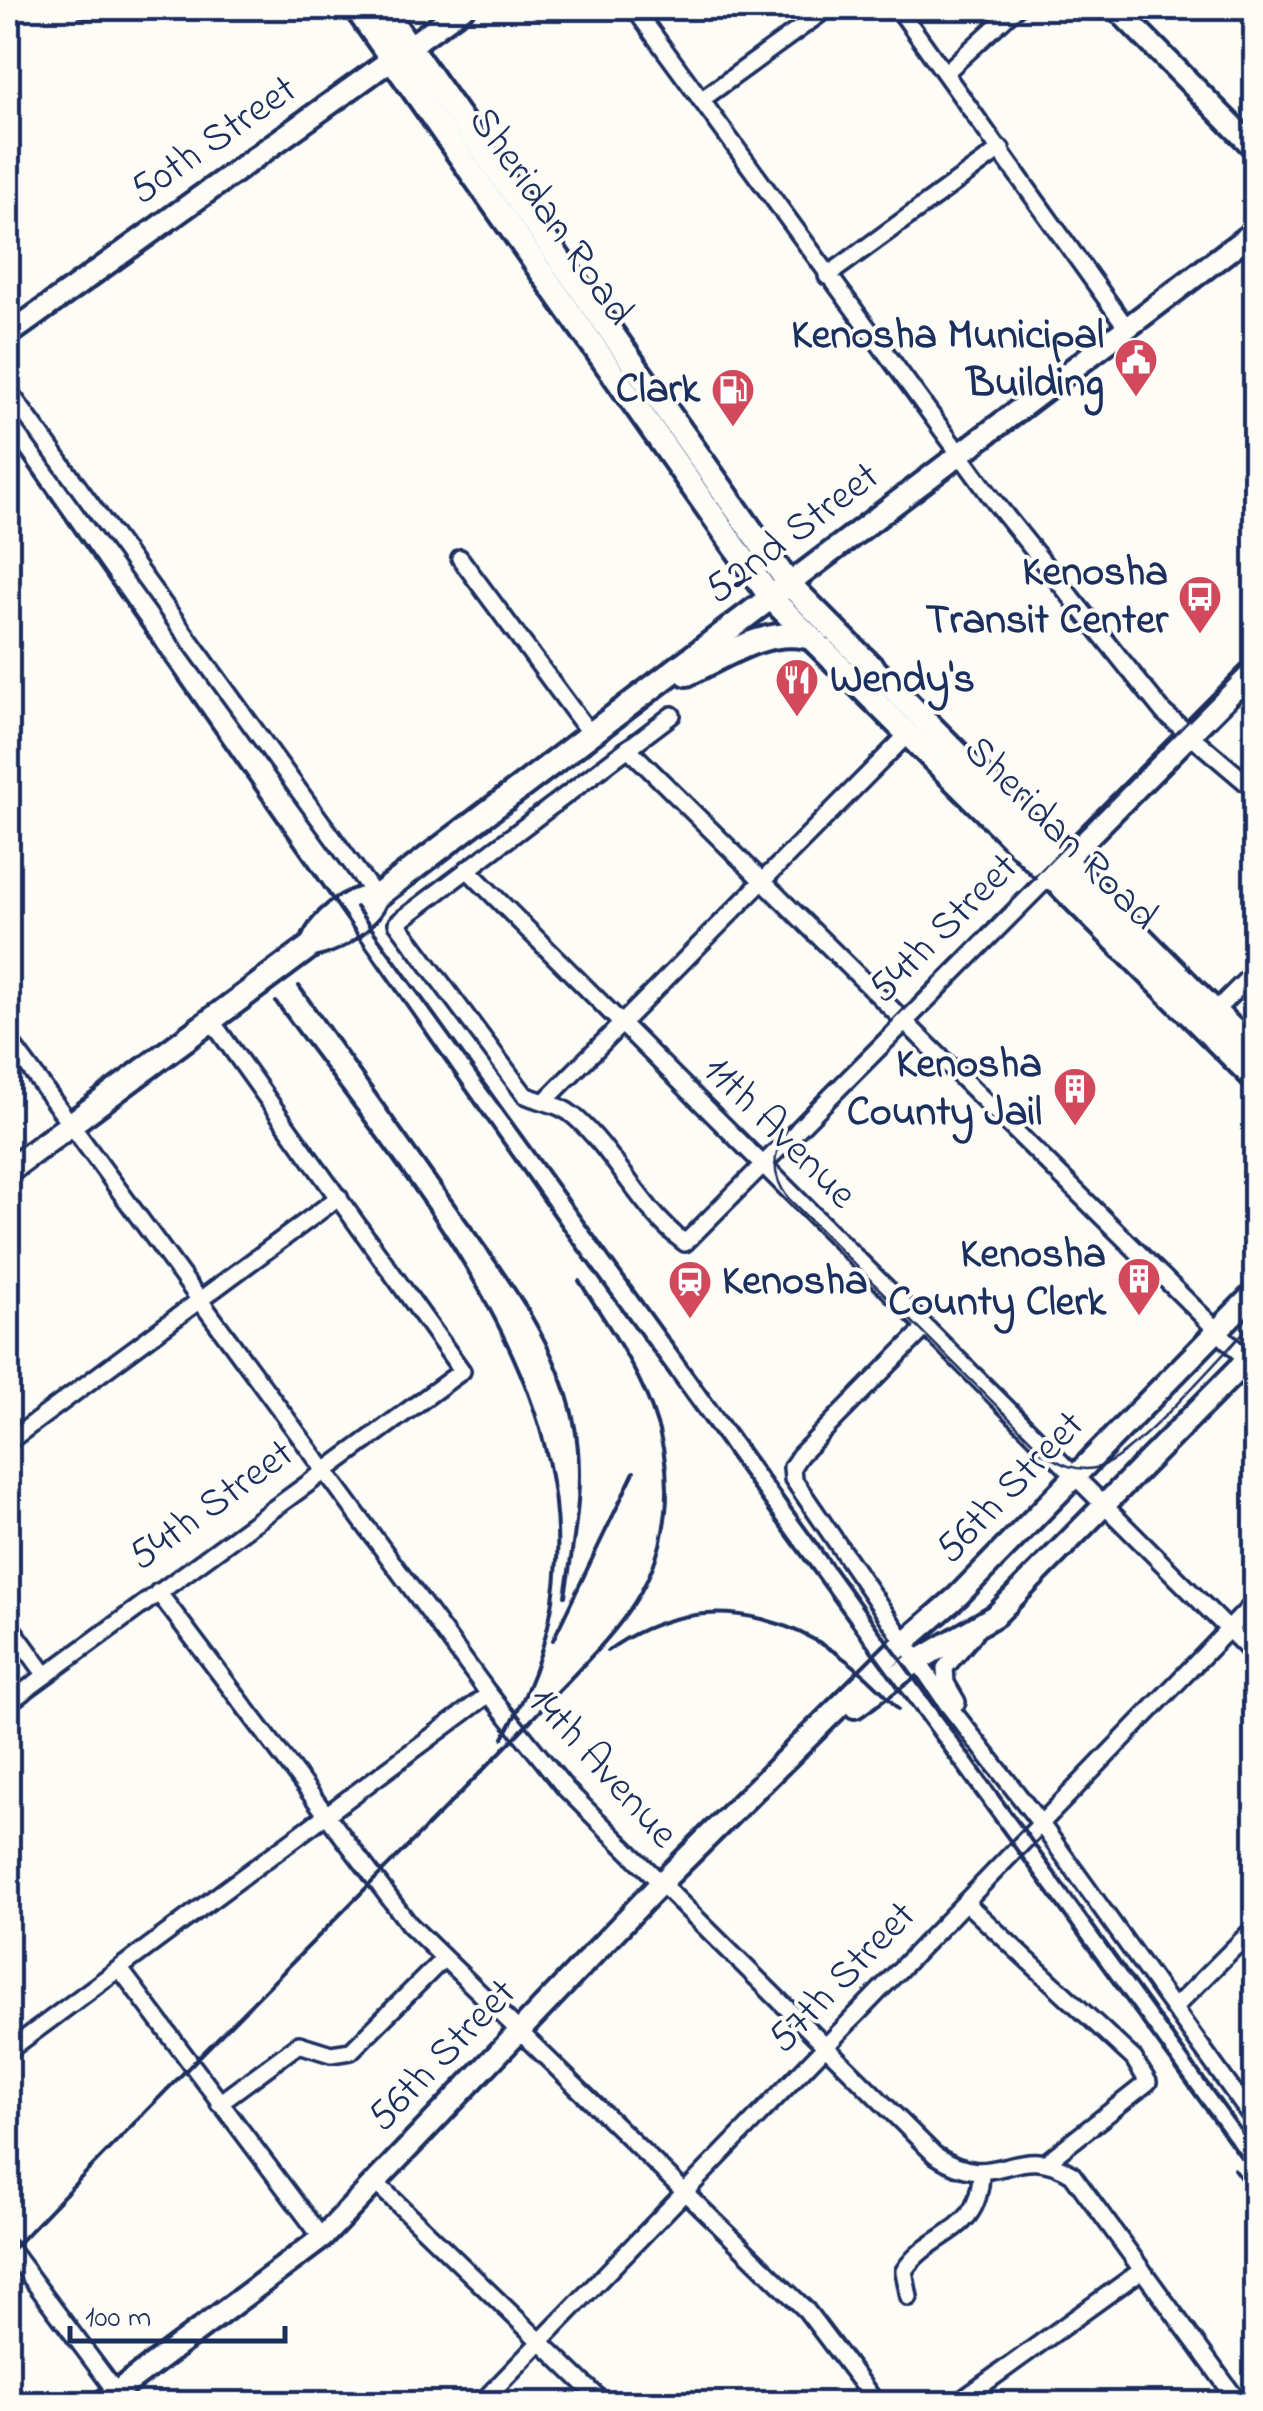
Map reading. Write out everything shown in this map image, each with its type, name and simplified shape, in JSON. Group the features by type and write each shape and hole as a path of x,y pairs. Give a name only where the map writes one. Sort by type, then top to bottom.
{"main road":[{"name":"Sheridan Road","path":"356,8 401,52 780,591 807,637 906,736 1057,868 1256,1053"},
{"name":"Sheridan Road","path":"382,8 401,52"},
{"name":"Sheridan Road","path":"780,591 1057,868 1256,1080"},
{"name":"52nd Street","path":"8,1171 312,944 319,928 360,897 376,896 780,591"},
{"path":"648,692 767,636 784,632 807,637"}],"street":[{"name":"50th Street","path":"8,336 463,8"},
{"path":"634,8 958,456 1164,713 1256,791"},
{"path":"701,100 828,8"},
{"path":"898,8 1128,328"},
{"path":"946,72 1016,8"},
{"path":"1116,8 1256,150"},
{"path":"827,276 1000,149"},
{"name":"52nd Street","path":"780,591 1256,230"},
{"path":"8,390 376,896"},
{"path":"460,558 591,734"},
{"name":"54th Street","path":"547,1099 574,1116 660,1224 685,1243 1256,668"},
{"path":"672,715 397,924 525,1095 547,1099 906,736"},
{"path":"628,748 1217,1331 1253,1360"},
{"name":"11th Avenue","path":"467,869 1256,1657"},
{"path":"1214,1012 1256,970"},
{"path":"8,1442 339,1197 211,1020"},
{"name":"14th Avenue","path":"8,1039 489,1694 566,1789 934,2155 958,2170 982,2174"},
{"name":"54th Street","path":"8,1702 462,1372 339,1197"},
{"name":"56th Street","path":"114,2400 322,2238 660,1884 907,1641 958,1596 1256,1291"},
{"path":"925,1328 791,1470 796,1484 948,1705 967,1724 1041,1824 1256,2122"},
{"name":"56th Street","path":"816,1732 918,1660 982,1626 1253,1360"},
{"path":"158,1592 327,1816 442,1960 806,2310 872,2398 854,2404"},
{"name":"57th Street","path":"480,2404 1256,1601"},
{"path":"8,1623 44,1674"},
{"path":"967,1724 945,1672 949,1660 982,1626"},
{"path":"8,2051 489,1694"},
{"path":"965,1902 1134,2059 1148,2082 1048,2160"},
{"path":"1174,2008 1256,1926"},
{"path":"219,2103 299,2044 331,2054 352,2051 442,1960"},
{"path":"120,1969 322,2238"},
{"path":"909,2297 904,2271 968,2218 980,2194 982,2174 1031,2158 1048,2160 1072,2174 1240,2404"},
{"path":"374,2181 605,2404"},
{"path":"8,2247 114,2400"},
{"path":"956,2404 1142,2270"}],"tram line":[{"path":"1256,653 797,1117 783,1136 775,1166 788,1198 1042,1451 1069,1466 1099,1467 1115,1459 1179,1401 1256,1319"}],"railway":[{"path":"8,436 568,1235 1256,2178"},
{"path":"356,907 1256,2151"},
{"path":"299,986 503,1272 553,1359 574,1422 579,1465 565,1596"},
{"path":"276,1002 400,1168 458,1255 508,1346 543,1439 557,1535 546,1635 503,1738"},
{"path":"8,2254 504,1748 614,1631 641,1591 660,1545 667,1507 661,1437 636,1373 579,1281"},
{"path":"553,1640 634,1472"},
{"path":"607,1651 646,1629 685,1616 725,1614 763,1619 800,1632 835,1652 898,1709"},
{"path":"1234,2169 1256,2199"}],"place":[{"name":"Kenosha Municipal Building","path":"1136,398"},
{"name":"Clark","path":"733,428"},
{"name":"Kenosha Transit Center","path":"1200,635"},
{"name":"Wendy's","path":"797,718"},
{"name":"Kenosha County Jail","path":"1075,1127"},
{"name":"Kenosha County Clerk","path":"1139,1317"},
{"name":"Kenosha","path":"690,1320"}]}
